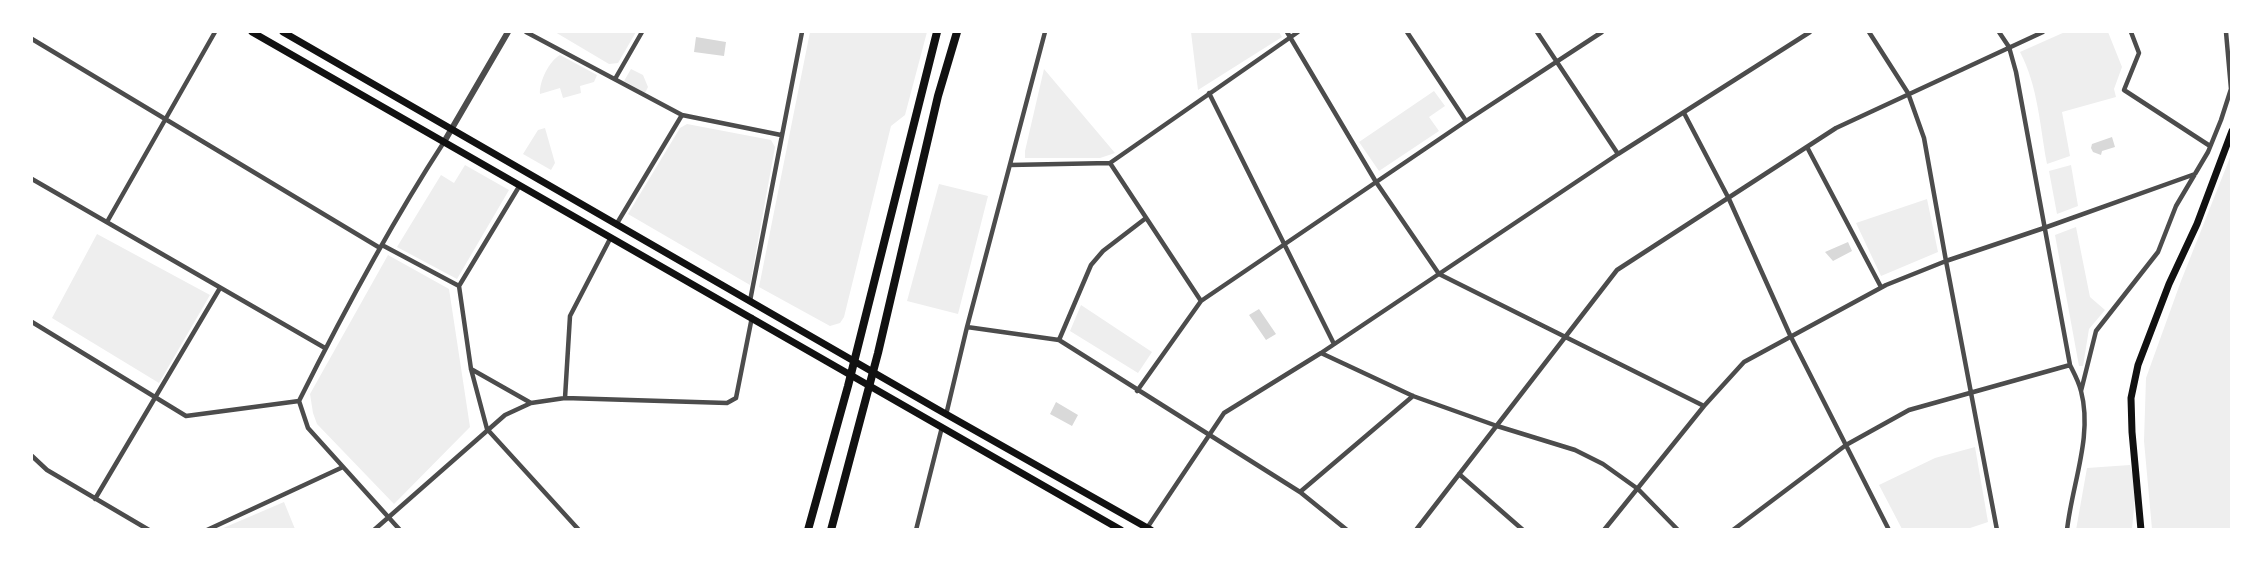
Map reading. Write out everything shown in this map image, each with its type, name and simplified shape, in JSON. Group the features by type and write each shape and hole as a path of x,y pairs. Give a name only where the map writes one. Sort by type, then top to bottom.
{"highway":[{"path":"808,530 848,386 937,32"},
{"path":"831,530 878,353 938,96 957,32"}],"main road":[{"path":"252,32 1121,530"},
{"path":"283,32 1148,529"},
{"path":"2141,530 2131,398 2138,365 2169,284 2197,224 2232,131"}],"street":[{"path":"106,222 215,32"},
{"path":"400,530 308,428 299,401 325,348 381,247 508,32"},
{"path":"526,32 682,115 781,135"},
{"path":"615,79 642,32"},
{"path":"750,301 802,32"},
{"path":"946,415 1045,32"},
{"path":"1287,32 1376,182 1439,274 1704,406"},
{"path":"1010,165 1110,163 1298,32"},
{"path":"1407,32 1466,121"},
{"path":"1537,32 1618,154"},
{"path":"1137,391 1201,301 1466,121 1602,32"},
{"path":"1148,529 1224,413 1321,353 1618,154 1810,32"},
{"path":"1869,32 1908,93 1924,138 1997,528 1989,530"},
{"path":"1999,32 2009,47 2016,72 2070,365 2081,391 2084,421 2080,462 2067,530"},
{"path":"1416,530 1563,336 1617,270 1836,128 2043,32"},
{"path":"2132,32 2139,53 2124,90 2210,146"},
{"path":"2081,391 2096,331 2158,252 2176,206 2210,146 2221,120 2230,89 2226,32"},
{"path":"32,39 166,121 381,247 459,286"},
{"path":"1209,93 1334,344"},
{"path":"1684,113 1729,199 1790,335 1889,530"},
{"path":"616,225 682,115"},
{"path":"1807,147 1881,287"},
{"path":"1110,163 1201,301"},
{"path":"1604,530 1704,406 1744,362 1881,287 1946,261 2195,174"},
{"path":"32,179 325,348"},
{"path":"520,185 459,286 471,369 487,429 579,530"},
{"path":"1059,340 1091,265 1103,250 1146,218"},
{"path":"565,398 570,316 612,237"},
{"path":"95,499 220,288"},
{"path":"374,530 487,429 505,415 531,403 565,398 727,403 736,398 752,317"},
{"path":"32,322 186,416 299,401"},
{"path":"967,327 1059,340 1300,492 1347,530"},
{"path":"1321,353 1413,396 1497,426 1575,450 1603,464 1638,489 1678,530"},
{"path":"1733,530 1846,445 1909,410 2070,365"},
{"path":"471,369 531,403"},
{"path":"1300,492 1413,396"},
{"path":"916,530 942,427"},
{"path":"32,456 47,470 149,530"},
{"path":"207,530 343,466"},
{"path":"1459,474 1523,530"}],"shaded area":[{"path":"555,32 636,32 618,63 609,64"},
{"path":"810,32 927,32 905,115 891,126 844,317 840,323 830,326 759,287"},
{"path":"1191,32 1279,32 1282,37 1198,90"},
{"path":"2065,32 2108,32 2122,67 2114,89 2116,97 2062,112 2070,156 2047,164 2035,93 2020,52"},
{"path":"696,37 726,42 724,56 694,52"},
{"path":"560,55 597,75 594,82 580,86 581,93 563,98 560,88 540,94 546,72"},
{"path":"631,69 643,75 648,87 645,93 624,81"},
{"path":"1044,69 1115,153 1100,158 1025,158"},
{"path":"1434,91 1445,106 1429,117 1439,131 1379,171 1359,142"},
{"path":"687,124 771,140 775,147 750,285 628,214 680,128"},
{"path":"545,128 555,163 551,170 523,154 538,130"},
{"path":"2112,137 2115,147 2102,151 2101,155 2093,152 2092,144"},
{"path":"2231,155 2231,529 2152,529 2144,441 2146,378 2181,281"},
{"path":"465,165 509,190 457,279 397,247 441,175 454,183"},
{"path":"2071,165 2078,206 2057,214 2049,171"},
{"path":"939,184 988,196 958,314 907,301"},
{"path":"1927,199 1938,252 1881,276 1856,223"},
{"path":"2076,227 2090,297 2105,310 2089,329 2083,366 2079,366 2055,235"},
{"path":"97,234 210,295 159,383 52,318"},
{"path":"1848,242 1852,251 1833,261 1825,252"},
{"path":"388,255 449,289 470,427 394,504 317,424 310,394"},
{"path":"1081,305 1152,352 1138,373 1070,331"},
{"path":"1259,309 1276,334 1266,340 1249,315"},
{"path":"1056,402 1078,415 1072,426 1050,414"},
{"path":"1975,447 1988,522 1967,529 1902,529 1879,485 1935,458"},
{"path":"2130,465 2136,488 2132,529 2076,530 2087,468"},
{"path":"284,502 295,529 221,529"}]}
